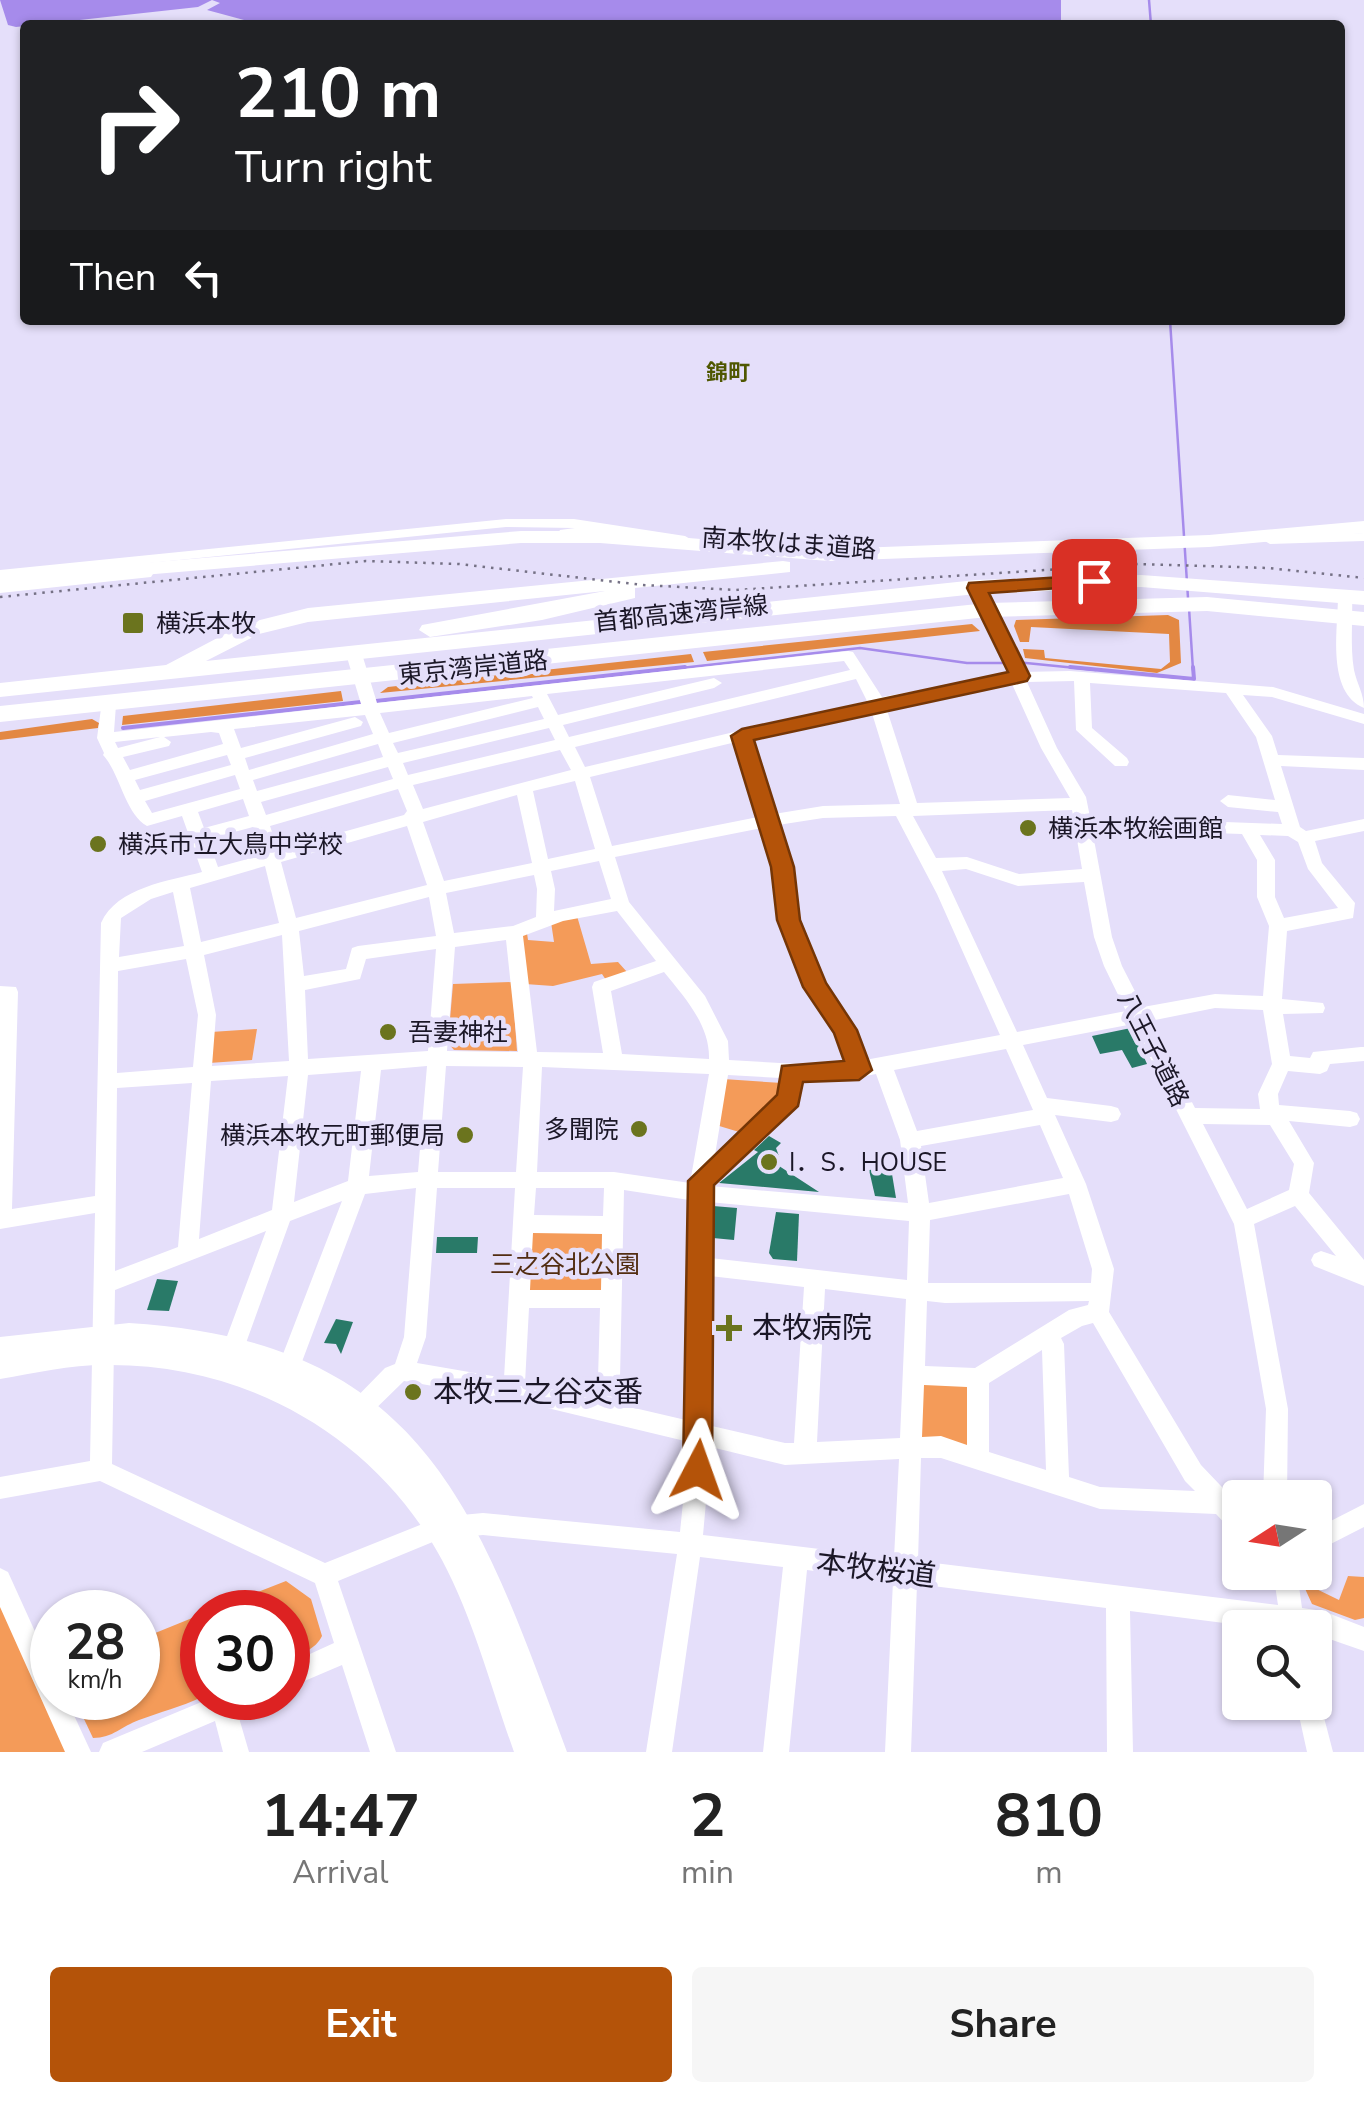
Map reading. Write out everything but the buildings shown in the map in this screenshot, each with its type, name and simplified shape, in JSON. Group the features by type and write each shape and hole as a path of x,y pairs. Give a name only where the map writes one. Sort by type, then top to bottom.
{"highway":[{"name":"南本牧はま道路","path":"215,560 434,532 520,526 626,529 820,550 1236,537 1364,526"},
{"name":"南本牧はま道路","path":"0,581 522,536 600,537 829,554 1322,533 1364,526"},
{"path":"0,714 99,696 140,683 252,629 332,611 754,569 1173,549 1322,533"},
{"path":"312,653 561,609 720,574 1008,546"},
{"name":"首都高速湾岸線","path":"0,688 1031,578 1198,572 1358,602"},
{"name":"東京湾岸道路","path":"0,688 976,588 1141,582 1358,602"},
{"name":"首都高速湾岸線","path":"0,699 1005,594 1203,588 1358,602"},
{"name":"東京湾岸道路","path":"0,714 360,680 987,610 1358,602"}],"main road":[{"path":"0,1349 177,1338 234,1347 288,1367 354,1415 394,1470 450,1526 494,1600 552,1752"},
{"path":"0,1366 104,1344 220,1366 354,1415"},
{"path":"450,1526 530,1752"}],"street":[{"path":"0,581 506,523 574,523 809,557 1364,537"},
{"name":"八王子道路","path":"976,588 1081,814 1107,950 1242,1220 1277,1408 1275,1480"},
{"path":"1358,602 1349,680 1352,692 1364,703"},
{"path":"354,654 372,714 414,815 436,889 446,941 415,1337 404,1371"},
{"path":"108,747 225,726 712,678 848,656 875,704 907,811 1076,1184 1103,1269 1098,1302 1193,1473 1222,1506"},
{"path":"101,1470 109,966 114,914 145,894 414,815 1015,667 1082,677 1283,694 1364,719"},
{"path":"198,836 403,782 860,673"},
{"path":"1082,677 1084,730 1121,762"},
{"path":"712,678 744,736 770,822 788,920 815,987 845,1030 859,1070"},
{"path":"122,778 393,760 554,722 712,678"},
{"path":"1232,690 1264,736 1285,807 1314,865 1355,902 1347,914 1278,926"},
{"path":"541,697 581,774 622,904 698,1001 719,1041 720,1068 700,1187 701,1432 690,1545 659,1752"},
{"path":"134,798 541,697"},
{"path":"108,705 108,747 147,820 188,809 242,773 372,714"},
{"path":"225,726 260,821 289,926 299,1066 282,1215 234,1347"},
{"path":"1271,760 1364,764"},
{"path":"524,787 542,869 545,920"},
{"path":"1228,801 1285,807"},
{"path":"188,809 212,874"},
{"path":"109,966 194,951 436,889 823,812 1081,814 1299,834 1364,826"},
{"path":"1248,830 1266,860 1266,897 1278,926 1272,1004 1282,1063 1268,1094 1272,1114 1300,1150 1304,1163 1298,1195 1364,1276"},
{"path":"930,864 968,863 1018,880 1092,875"},
{"path":"180,884 207,1015 188,1250"},
{"path":"296,985 354,974 358,953 514,932 545,920 622,904"},
{"path":"514,932 530,1060 526,1224 514,1390"},
{"path":"614,1061 601,987 666,964"},
{"path":"0,994 9,992 0,1220 105,1203"},
{"path":"106,1081 438,1058 614,1061 790,1073 859,1070 1215,1000 1316,1008"},
{"path":"1282,1063 1320,1066 1320,1057 1333,1053 1361,1054"},
{"path":"288,1367 358,1186 372,1061"},
{"path":"883,1066 910,1140 920,1212 898,1752"},
{"path":"700,1187 790,1098 790,1073"},
{"path":"910,1140 1044,1111 1111,1114"},
{"path":"1188,1116 1272,1114 1350,1119"},
{"path":"104,1284 358,1186 428,1178 614,1180 920,1212 1076,1184"},
{"path":"600,1409 608,1379 614,1180"},
{"path":"1242,1220 1298,1195"},
{"path":"526,1224 611,1225"},
{"path":"1322,1260 1364,1276"},
{"path":"700,1266 945,1294 1098,1302"},
{"path":"804,1455 814,1277"},
{"path":"521,1300 609,1299"},
{"path":"914,1374 978,1378 1098,1302"},
{"path":"1049,1336 1054,1344 1058,1486"},
{"path":"354,1415 392,1375 404,1371 514,1390 804,1455 912,1447 978,1455 1100,1498 1219,1503"},
{"path":"978,1378 978,1455"},
{"path":"0,1488 101,1470 324,1575 382,1752"},
{"path":"1332,1531 1364,1515"},
{"path":"324,1575 450,1526"},
{"name":"本牧桜道","path":"450,1526 690,1545 1222,1614"},
{"path":"776,1752 796,1558"},
{"path":"0,1580 30,1646"},
{"path":"1118,1600 1120,1752"},
{"name":"本牧桜道","path":"1332,1627 1364,1639"},
{"path":"310,1666 349,1648"},
{"path":"63,1720 78,1752"},
{"path":"112,1752 187,1720"},
{"path":"233,1720 236,1752"},
{"path":"1312,1720 1320,1752"}],"green space":[{"path":"577,916 591,964 618,962 627,972 606,980 602,974 553,986 525,984 520,935 527,933 528,940 554,942 551,922"},
{"path":"512,982 517,1051 454,1050 448,1043 453,984"},
{"path":"257,1029 252,1060 209,1063 211,1032"},
{"path":"723,1079 782,1083 781,1102 749,1135 716,1125"},
{"name":"三之谷北公園","path":"529,1233 603,1233 602,1295 527,1293"},
{"path":"918,1379 973,1383 974,1449 915,1441"},
{"path":"1348,1576 1364,1577 1364,1618 1355,1620 1312,1604 1306,1590 1318,1590 1339,1600"},
{"path":"286,1581 298,1590 263,1590"},
{"path":"310,1598 322,1636 310,1649"},
{"path":"0,1605 30,1672 30,1720 52,1720 66,1752 0,1752"},
{"path":"180,1623 180,1706 160,1713 160,1631"},
{"path":"84,1720 139,1720 106,1736 93,1738"}],"shaded area":[{"path":"0,0 212,0 198,7 80,20 20,20 20,27 8,25"},
{"path":"212,0 1061,0 1061,20 244,20 207,10 220,3"},
{"path":"1168,615 1179,620 1181,663 1157,673 1025,658 1023,649 1044,650 1045,658 1161,669 1170,662 1169,634 1031,627 1029,642 1020,642 1014,626 1016,620"},
{"path":"972,624 980,631 707,661 703,652"},
{"path":"691,654 694,662 380,693 388,687"},
{"path":"341,691 343,701 122,725 123,716"},
{"path":"92,719 99,723 98,728 0,740 0,732"}],"waterway":[{"path":"1149,0 1151,20"},
{"path":"1170,325 1188,598"},
{"path":"1189,608 1193,670"},
{"path":"663,670 860,648 967,663 1006,663"},
{"path":"1016,662 1096,670"},
{"path":"376,701 685,667"},
{"path":"1070,667 1194,679 1193,667"},
{"path":"123,728 361,702"}],"railway":[{"path":"0,597 366,561 459,564 643,585 736,590 1139,564 1268,568 1364,578"}],"place":[{"name":"横浜本牧","path":"133,623"},
{"name":"横浜本牧絵画館","path":"1028,828"},
{"name":"横浜市立大鳥中学校","path":"98,844"},
{"name":"吾妻神社","path":"388,1032"},
{"name":"多聞院","path":"639,1129"},
{"name":"横浜本牧元町郵便局","path":"465,1135"},
{"name":"I．S．HOUSE","path":"769,1162"},
{"name":"本牧病院","path":"729,1328"},
{"name":"本牧三之谷交番","path":"413,1392"}],"district":[{"name":"錦町","path":"728,372"}],"route":[{"path":"698,1470 701,1181 790,1098 790,1073 859,1070 845,1030 815,987 788,920 782,867 742,736 875,704 1020,676 976,588 1094,581"}]}
